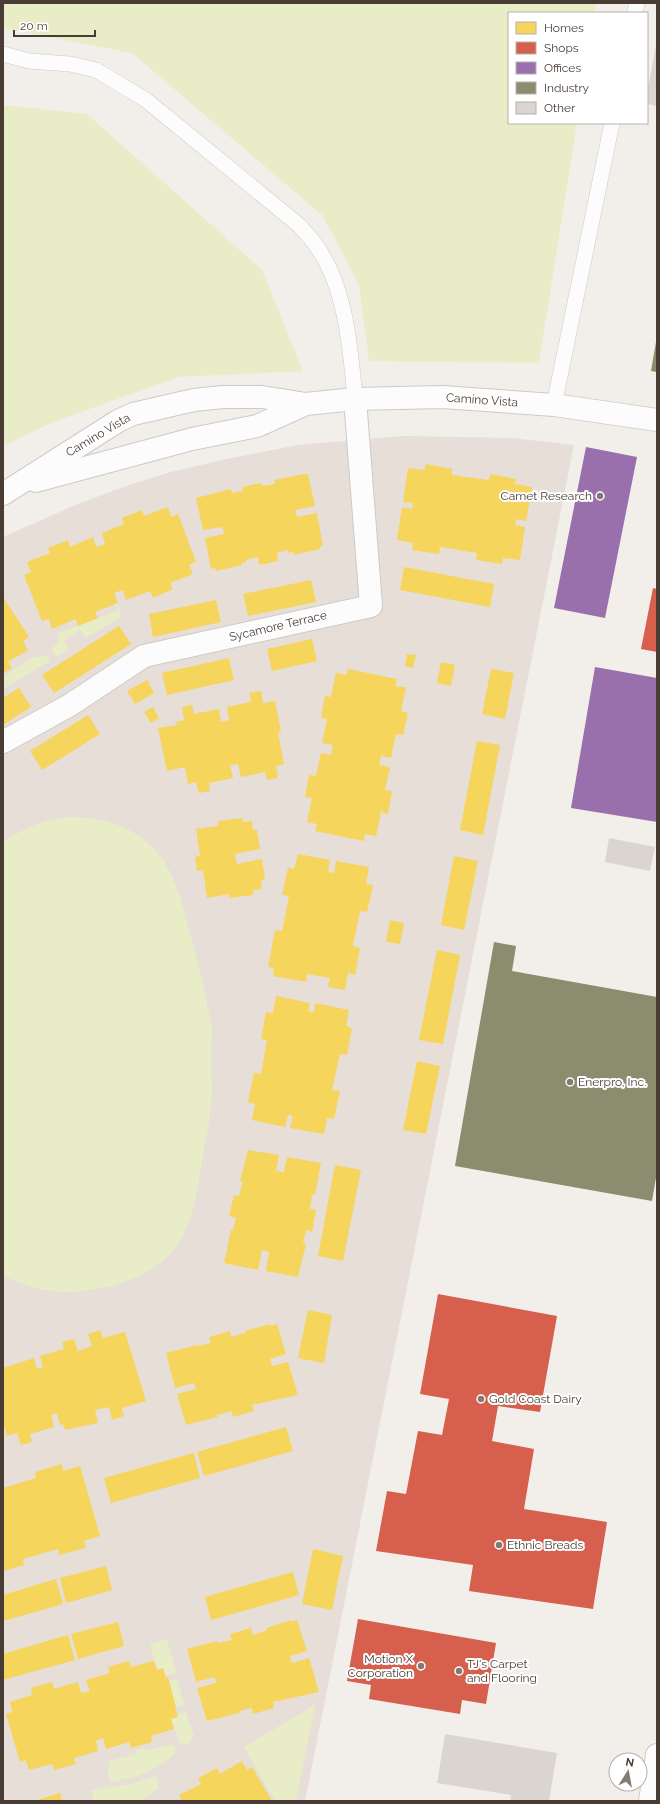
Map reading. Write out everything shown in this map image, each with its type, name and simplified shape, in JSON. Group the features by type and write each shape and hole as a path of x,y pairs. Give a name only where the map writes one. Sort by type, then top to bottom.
{"street":[{"name":"Camino Vista","path":"9,490 118,421 133,414 194,400 223,396 262,397 306,404 355,399 443,397 554,405 657,420"},
{"name":"Sycamore Terrace","path":"3,742 70,705 144,656 371,606 355,399"},
{"name":"Camino Vista","path":"9,490 192,439 257,426 306,404"},
{"path":"650,1801 657,1755"}],"lane":[{"path":"3,54 29,61 70,64 96,70 146,100 300,226 320,250 334,282 348,330 355,399"},
{"path":"554,405 612,124"}],"shaded area":[{"path":"403,436 512,438 574,445 305,1801 3,1801 3,537 78,504 126,486 171,472 298,445"}],"green space":[{"path":"3,3 596,3 594,12 508,12 508,124 577,124 539,363 369,361 359,284 322,215 132,53 3,28"},
{"path":"3,105 87,114 262,270 303,371 179,377 56,421 3,446"},
{"path":"115,603 117,603 122,617 86,638 80,630 64,641 69,649 58,656 53,654 52,648 58,643 59,633 117,611"},
{"path":"47,655 50,661 3,689 3,676 34,657 36,658"},
{"path":"71,817 96,819 119,825 139,836 149,844 165,862 179,894 202,979 211,1023 212,1092 209,1121 195,1202 184,1234 178,1244 164,1260 156,1266 130,1280 101,1288 74,1292 62,1292 40,1289 3,1276 3,842 19,832 52,819"},
{"path":"167,1639 176,1673 159,1677 150,1644"},
{"path":"177,1679 184,1705 168,1709 160,1682"},
{"path":"315,1705 296,1801 275,1801 244,1747"},
{"path":"186,1712 194,1736 190,1743 186,1745 179,1742 170,1716"},
{"path":"173,1745 176,1748 175,1754 159,1766 137,1776 110,1782 108,1774 109,1761 137,1754 136,1750 144,1748 145,1751"},
{"path":"156,1776 159,1788 141,1801 94,1801 91,1790 130,1784"}],"building: Homes":[{"path":"426,464 452,469 452,475 489,480 490,474 516,479 515,484 532,487 526,521 516,519 515,525 525,527 520,560 503,558 502,564 476,560 477,553 440,547 439,554 412,550 413,543 397,540 402,507 412,509 413,503 403,502 408,468 424,470"},
{"path":"308,474 315,506 295,510 297,517 317,513 323,546 320,546 320,549 293,555 293,552 289,553 288,550 277,553 278,561 259,565 258,557 246,560 246,562 242,563 242,565 216,571 215,568 211,569 205,538 224,534 222,527 203,530 196,498 231,489 232,493 243,491 242,487 261,483 262,486 275,484 274,480"},
{"path":"168,507 171,517 178,514 196,562 189,565 193,574 170,583 173,589 153,598 150,591 126,600 123,590 114,593 118,603 95,612 98,618 78,626 76,619 52,629 49,619 42,621 24,575 31,572 27,562 50,553 48,548 68,540 70,547 93,537 96,547 105,544 102,533 124,524 122,518 142,510 144,516"},
{"path":"404,567 494,584 490,607 400,590"},
{"path":"311,580 316,602 248,616 243,594"},
{"path":"3,597 29,637 23,641 28,650 8,662 12,668 3,673"},
{"path":"216,600 221,622 153,637 149,614"},
{"path":"119,626 131,644 54,693 42,675"},
{"path":"312,639 317,661 272,671 267,649"},
{"path":"407,654 416,655 413,668 405,666"},
{"path":"229,658 234,680 167,695 162,673"},
{"path":"441,662 455,665 451,686 437,683"},
{"path":"348,669 397,679 395,686 406,687 401,711 408,713 403,735 396,734 391,758 381,756 379,765 390,767 385,790 392,791 388,814 381,812 376,836 365,834 364,841 315,831 317,824 307,822 312,798 305,797 309,775 316,776 321,753 331,755 333,745 322,743 327,719 321,718 325,696 331,697 336,673 346,675"},
{"path":"491,669 514,673 505,719 482,714"},
{"path":"147,680 154,693 135,704 127,691"},
{"path":"19,688 31,707 3,725 3,698"},
{"path":"261,691 263,703 275,701 281,732 278,733 284,764 276,766 278,778 267,780 265,772 241,777 238,764 230,765 233,778 209,783 210,791 199,793 196,782 188,784 185,767 167,771 158,728 177,725 176,722 184,720 182,707 192,705 194,714 219,709 221,722 229,720 227,707 251,702 249,693"},
{"path":"153,707 159,718 151,723 144,712"},
{"path":"88,715 100,734 42,770 30,751"},
{"path":"477,741 500,745 483,835 460,830"},
{"path":"242,818 243,822 252,821 253,830 257,830 260,849 235,854 237,864 262,859 265,879 261,880 262,889 253,890 253,895 229,898 229,894 207,898 203,870 197,871 195,857 200,856 196,829 218,826 218,821"},
{"path":"298,854 330,860 328,872 334,873 336,861 369,867 366,884 373,885 367,912 360,911 353,946 360,948 355,975 348,973 345,990 328,987 330,978 307,974 306,982 273,976 274,968 268,967 275,930 282,931 289,896 282,895 288,868 294,869"},
{"path":"454,856 478,861 464,930 441,925"},
{"path":"390,920 404,923 400,944 386,942"},
{"path":"437,950 460,955 443,1044 419,1040"},
{"path":"276,996 310,1003 308,1011 314,1012 315,1003 349,1010 346,1026 352,1028 347,1055 340,1054 332,1090 340,1091 334,1119 327,1118 324,1134 290,1128 293,1116 288,1115 285,1127 252,1120 255,1104 248,1102 254,1073 261,1074 267,1040 261,1039 266,1012 273,1013"},
{"path":"417,1061 440,1066 426,1134 403,1130"},
{"path":"248,1150 279,1155 276,1171 284,1172 287,1157 321,1163 315,1195 312,1195 310,1209 316,1210 312,1232 306,1230 303,1243 306,1244 298,1277 266,1271 269,1252 262,1250 258,1270 224,1263 231,1230 233,1230 236,1218 229,1216 234,1195 239,1196 243,1181 240,1181"},
{"path":"335,1165 361,1170 343,1261 318,1256"},
{"path":"308,1310 332,1315 324,1363 298,1358"},
{"path":"270,1324 271,1326 277,1324 286,1354 270,1359 272,1366 288,1362 298,1395 252,1405 254,1411 233,1417 231,1411 217,1415 218,1417 186,1425 177,1394 196,1389 194,1383 175,1388 166,1353 211,1343 209,1337 230,1331 231,1337 245,1333 245,1331"},
{"path":"100,1330 103,1338 125,1332 146,1401 122,1408 124,1416 112,1420 109,1407 95,1410 98,1423 65,1430 63,1424 60,1425 57,1413 51,1415 54,1427 30,1434 32,1442 21,1445 17,1433 7,1436 3,1422 3,1368 34,1358 37,1369 43,1367 40,1356 64,1349 62,1342 74,1339 78,1351 92,1346 88,1334"},
{"path":"286,1427 293,1451 204,1476 197,1452"},
{"path":"194,1453 200,1478 111,1503 104,1478"},
{"path":"62,1464 63,1471 80,1466 100,1536 84,1541 86,1548 59,1555 58,1549 23,1559 24,1565 3,1571 3,1488 36,1478 35,1472"},
{"path":"313,1549 343,1556 332,1610 302,1604"},
{"path":"106,1566 112,1590 66,1603 60,1578"},
{"path":"293,1572 299,1595 211,1620 205,1597"},
{"path":"56,1579 63,1604 3,1621 3,1595"},
{"path":"291,1620 291,1622 297,1620 307,1651 290,1656 292,1663 309,1658 319,1692 273,1702 274,1708 253,1714 252,1708 207,1721 197,1688 216,1683 215,1677 196,1682 187,1649 217,1641 218,1643 232,1640 230,1634 251,1628 253,1635 267,1630 266,1628"},
{"path":"118,1622 124,1646 78,1659 71,1634"},
{"path":"68,1635 75,1660 3,1680 3,1654"},
{"path":"129,1661 131,1667 154,1661 157,1670 163,1668 166,1678 168,1677 178,1717 171,1719 174,1729 151,1736 152,1742 131,1748 129,1742 106,1749 103,1738 96,1741 98,1751 74,1758 76,1764 54,1770 52,1764 29,1770 26,1760 20,1762 6,1714 12,1712 10,1702 32,1695 31,1688 52,1682 54,1689 78,1682 81,1693 90,1691 86,1680 110,1673 108,1667"},
{"path":"242,1761 247,1770 252,1767 272,1801 182,1801 179,1795 201,1784 198,1778 217,1768 220,1774"},
{"path":"60,1793 62,1801 34,1801"}],"building: Shops":[{"path":"653,588 657,589 657,652 641,649"},
{"path":"438,1294 557,1316 540,1412 498,1406 492,1441 534,1449 524,1509 607,1522 593,1609 469,1591 473,1565 376,1551 387,1491 406,1494 418,1431 442,1435 449,1399 420,1394"},
{"path":"358,1619 496,1643 486,1704 462,1700 460,1714 369,1699 371,1685 347,1681"}],"building: Offices":[{"path":"586,447 637,457 605,618 554,608"},
{"path":"595,667 657,678 657,822 571,808"}],"building: Industry":[{"path":"657,342 657,372 651,371"},
{"path":"494,942 516,946 512,971 657,997 657,1172 652,1201 455,1166"}],"building: Other":[{"path":"656,45 657,106 648,104 648,88"},
{"path":"609,838 655,847 650,871 605,862"},
{"path":"445,1734 557,1753 549,1801 510,1801 511,1795 437,1783"}],"place":[{"name":"Camet Research","path":"600,496"},
{"name":"Enerpro, Inc.","path":"570,1082"},
{"name":"Gold Coast Dairy","path":"481,1399"},
{"name":"Ethnic Breads","path":"499,1545"},
{"name":"Motion X Corporation","path":"421,1666"},
{"name":"TJ's Carpet and Flooring","path":"459,1671"}]}
